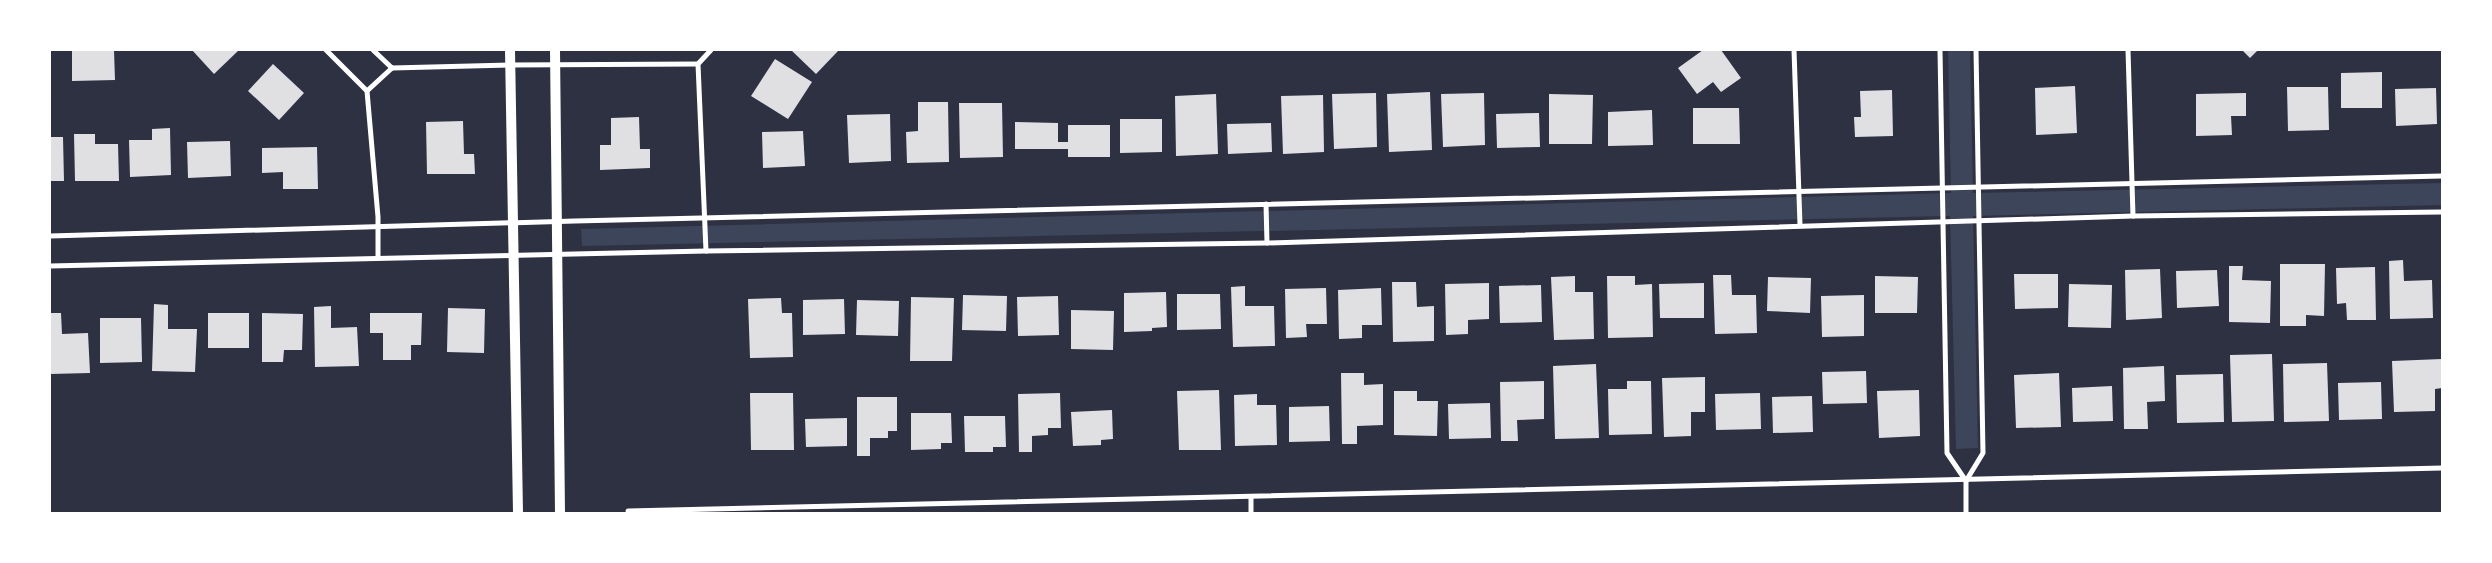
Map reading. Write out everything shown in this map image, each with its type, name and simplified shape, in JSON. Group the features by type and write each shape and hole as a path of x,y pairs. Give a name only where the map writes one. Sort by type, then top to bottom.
{"main road":[{"path":"510,50 511,223 518,513"},
{"path":"555,50 560,513"}],"street":[{"path":"326,50 367,90 378,226 378,258"},
{"path":"373,50 392,68"},
{"path":"706,251 698,64 711,50"},
{"path":"1794,50 1800,224"},
{"path":"1940,50 1947,453 1966,481"},
{"path":"1966,513 1966,481 1983,453 1976,50"},
{"path":"2128,50 2133,216"},
{"path":"367,90 392,68 698,64"},
{"path":"50,236 378,226 2442,176"},
{"path":"1266,204 1267,243"},
{"path":"50,266 706,251 1267,243 1800,224 2133,216 2442,212"},
{"path":"628,511 1966,481 2442,468"},
{"path":"1251,497 1251,513"}],"shaded area":[{"path":"1948,50 1970,50 1973,193 2442,183 2442,205 1973,216 1978,448 1956,449 1950,216 582,246 581,229 1951,193"}],"building":[{"path":"72,50 114,50 115,80 72,81"},
{"path":"192,50 239,50 214,74"},
{"path":"791,50 839,50 816,74"},
{"path":"1703,50 1721,50 1741,78 1721,92 1713,82 1697,94 1678,68"},
{"path":"2242,50 2258,50 2250,58"},
{"path":"775,59 812,82 788,119 751,96"},
{"path":"273,64 304,93 279,120 248,91"},
{"path":"2382,72 2382,108 2341,108 2341,73"},
{"path":"2075,86 2077,133 2036,135 2035,88"},
{"path":"2287,87 2328,87 2329,130 2288,131"},
{"path":"2436,88 2437,124 2396,126 2395,89"},
{"path":"1892,90 1893,136 1855,137 1854,117 1861,117 1860,91"},
{"path":"1430,92 1432,150 1389,152 1387,94"},
{"path":"1376,93 1377,147 1334,149 1332,94"},
{"path":"1484,93 1485,145 1443,147 1441,94"},
{"path":"2246,93 2246,116 2231,116 2232,135 2196,136 2196,94"},
{"path":"1216,94 1218,154 1176,156 1175,96"},
{"path":"1549,94 1593,95 1592,144 1549,144"},
{"path":"1323,95 1324,152 1283,154 1281,96"},
{"path":"918,102 948,102 949,162 907,163 906,132 918,131"},
{"path":"959,103 1002,103 1003,157 960,158"},
{"path":"1693,108 1739,108 1740,144 1693,144"},
{"path":"1652,110 1653,145 1608,146 1608,112"},
{"path":"1539,113 1540,147 1497,148 1496,114"},
{"path":"890,114 891,161 849,163 847,115"},
{"path":"639,117 640,149 650,149 650,168 600,170 600,145 611,145 611,118"},
{"path":"1120,119 1162,119 1162,152 1120,153"},
{"path":"463,121 464,154 474,154 475,174 427,174 426,122"},
{"path":"1015,122 1058,123 1058,142 1068,142 1068,125 1110,125 1110,157 1068,157 1068,149 1015,149"},
{"path":"1271,123 1272,152 1228,154 1227,124"},
{"path":"170,128 171,175 130,177 129,140 152,140 152,129"},
{"path":"803,131 805,166 763,168 762,132"},
{"path":"74,134 95,134 95,144 118,144 119,181 75,181"},
{"path":"50,137 63,137 64,181 50,181"},
{"path":"230,141 231,176 188,178 187,142"},
{"path":"317,147 318,189 283,189 283,172 262,173 262,148"},
{"path":"2403,260 2404,281 2432,280 2433,318 2390,319 2389,261"},
{"path":"2280,264 2325,264 2324,316 2306,315 2306,326 2280,326"},
{"path":"2229,266 2243,266 2242,280 2271,281 2270,323 2229,322"},
{"path":"2375,267 2376,320 2347,320 2346,303 2337,304 2336,268"},
{"path":"2160,269 2162,318 2126,320 2125,270"},
{"path":"2217,270 2219,306 2177,308 2176,271"},
{"path":"2014,274 2058,274 2058,308 2015,309"},
{"path":"1713,275 1731,275 1732,295 1756,295 1757,333 1715,334"},
{"path":"1575,276 1575,292 1593,292 1594,339 1554,340 1551,277"},
{"path":"1607,276 1635,276 1635,285 1652,284 1653,337 1608,338"},
{"path":"1875,276 1918,277 1917,313 1875,313"},
{"path":"1768,277 1811,278 1810,313 1767,311"},
{"path":"1392,282 1416,282 1417,307 1434,306 1434,341 1393,342"},
{"path":"1489,283 1489,319 1468,320 1468,334 1446,335 1445,284"},
{"path":"1704,283 1704,318 1660,318 1659,284"},
{"path":"2069,284 2112,285 2111,328 2068,327"},
{"path":"1541,285 1542,322 1500,323 1499,286"},
{"path":"1245,286 1245,306 1274,306 1275,346 1233,347 1231,287"},
{"path":"1326,288 1327,324 1306,324 1307,337 1286,338 1285,289"},
{"path":"1381,288 1382,325 1362,325 1362,338 1339,339 1338,290"},
{"path":"1166,292 1167,327 1152,328 1152,331 1124,332 1124,293"},
{"path":"1177,294 1220,294 1221,329 1177,330"},
{"path":"963,295 1007,296 1006,331 962,330"},
{"path":"1864,295 1864,336 1822,337 1821,296"},
{"path":"1058,296 1059,335 1018,336 1017,297"},
{"path":"911,297 954,298 952,361 910,361"},
{"path":"781,298 782,313 792,313 793,357 750,358 748,299"},
{"path":"844,299 845,334 803,335 803,300"},
{"path":"857,300 899,301 898,336 856,335"},
{"path":"154,304 168,305 168,329 197,329 195,372 152,371"},
{"path":"331,306 331,328 357,327 359,366 315,367 314,307"},
{"path":"448,308 485,309 484,353 447,352"},
{"path":"1071,310 1114,311 1113,350 1071,349"},
{"path":"50,313 61,313 62,334 88,333 90,373 50,374"},
{"path":"208,313 249,313 249,348 208,348"},
{"path":"262,313 303,314 302,350 284,350 283,362 262,362"},
{"path":"370,313 422,313 421,345 411,345 411,360 383,360 383,333 370,333"},
{"path":"100,318 141,318 142,362 100,363"},
{"path":"2272,354 2274,421 2232,422 2230,355"},
{"path":"2442,359 2442,388 2435,389 2435,411 2394,412 2392,361"},
{"path":"2327,363 2329,421 2284,422 2283,364"},
{"path":"1596,364 1599,438 1555,439 1553,366"},
{"path":"2164,366 2165,401 2147,402 2148,429 2124,429 2123,368"},
{"path":"1866,371 1867,403 1823,404 1822,372"},
{"path":"1341,373 1364,373 1364,385 1383,384 1383,425 1357,426 1357,444 1342,444"},
{"path":"2059,373 2061,427 2016,428 2014,375"},
{"path":"2223,374 2224,422 2177,423 2176,375"},
{"path":"1705,377 1705,412 1691,412 1691,436 1664,437 1662,378"},
{"path":"1544,381 1544,419 1517,420 1518,441 1501,441 1500,382"},
{"path":"1627,381 1651,381 1652,434 1609,435 1608,389 1627,389"},
{"path":"2381,382 2382,419 2339,420 2338,383"},
{"path":"2112,386 2113,421 2073,422 2072,388"},
{"path":"1219,390 1221,450 1179,450 1177,391"},
{"path":"1919,390 1920,436 1879,438 1877,391"},
{"path":"1394,391 1417,391 1417,401 1438,401 1437,436 1394,435"},
{"path":"750,393 793,393 794,450 751,450"},
{"path":"1060,393 1061,428 1048,428 1048,435 1032,436 1032,452 1019,452 1018,394"},
{"path":"1760,393 1761,429 1716,430 1715,394"},
{"path":"1257,394 1257,405 1276,405 1277,445 1235,446 1234,395"},
{"path":"1812,396 1813,432 1773,433 1772,397"},
{"path":"857,397 897,397 897,431 888,431 888,438 870,438 870,456 857,456"},
{"path":"1490,403 1491,438 1449,439 1448,404"},
{"path":"1329,406 1330,441 1289,442 1289,407"},
{"path":"1112,410 1113,439 1101,440 1101,445 1073,446 1071,412"},
{"path":"911,413 951,413 952,443 941,443 941,449 911,450"},
{"path":"964,416 1005,416 1006,447 993,447 993,452 965,452"},
{"path":"847,418 847,446 806,447 805,419"}]}
